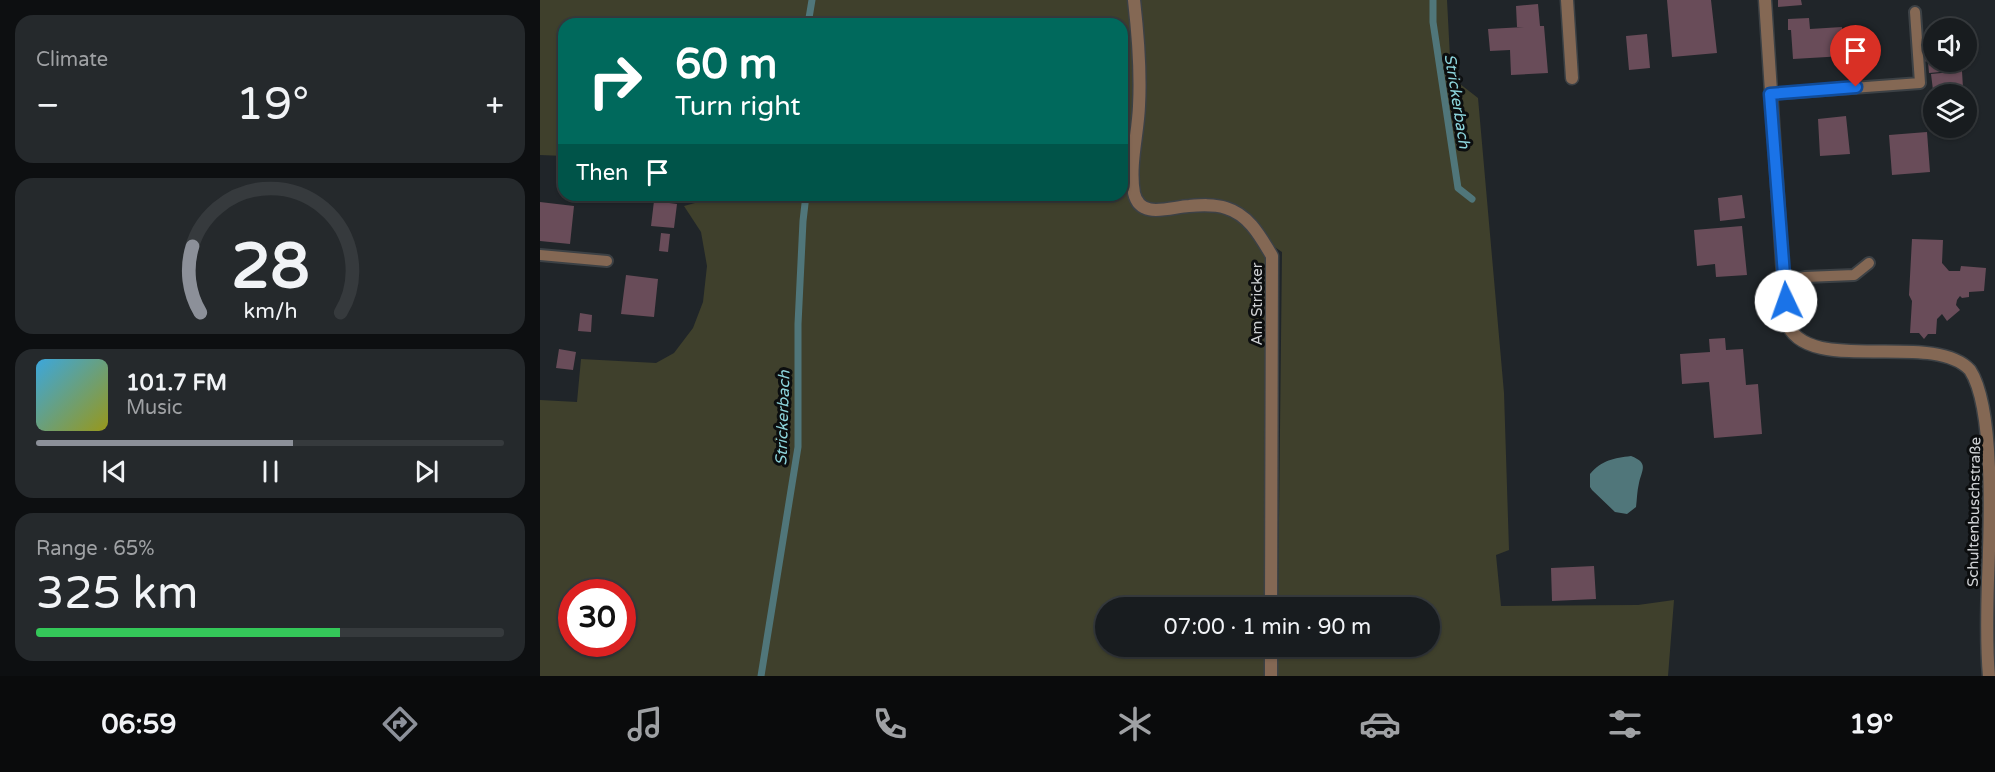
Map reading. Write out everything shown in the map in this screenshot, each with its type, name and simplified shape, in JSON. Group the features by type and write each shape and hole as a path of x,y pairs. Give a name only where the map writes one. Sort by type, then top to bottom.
{"street":[{"name":"Am Stricker","path":"1134,0 1140,55 1134,166 1136,199 1141,205 1155,211 1188,206 1224,207 1250,222 1272,256 1271,597"},
{"path":"1567,0 1572,78"},
{"name":"Schultenbuschstraße","path":"1765,0 1786,321 1790,332 1800,341 1831,350 1895,352 1957,360 1970,370 1984,398 1991,443 1992,501 1987,621 1989,676"},
{"path":"1271,657 1271,676"}],"lane":[{"path":"1770,94 1920,83 1915,12"},
{"path":"540,255 607,261"},
{"path":"1785,281 1805,277 1854,275 1869,264"}],"green space":[{"path":"540,0 1447,0 1451,77 1478,98 1504,393 1509,550 1496,555 1501,606 1638,605 1674,600 1668,676 1277,676 1277,657 1440,657 1440,597 1278,597 1282,252 1249,229 1265,255 1265,597 1095,597 1095,657 1265,657 1264,676 540,676 540,400 577,402 581,359 656,363 674,353 693,328 703,302 707,266 701,232 684,206 695,203 694,201 1128,201 1128,18 558,18 558,156 540,155"}],"water":[{"path":"1631,456 1640,461 1643,467 1636,507 1627,514 1615,512 1590,487 1590,474 1609,460"}],"building":[{"path":"1667,0 1711,0 1717,53 1672,57"},
{"path":"1778,0 1801,0 1802,5 1778,7"},
{"path":"1538,4 1540,26 1544,26 1548,73 1511,75 1510,50 1490,51 1488,29 1524,27 1517,27 1516,6"},
{"path":"1809,18 1810,29 1842,27 1844,56 1793,59 1788,19"},
{"path":"1647,34 1650,68 1629,70 1626,36"},
{"path":"1920,44 1923,44 1922,62"},
{"path":"1962,72 1963,84 1932,84 1931,74"},
{"path":"1846,116 1850,154 1820,156 1818,119"},
{"path":"1923,132 1923,138 1927,138 1930,172 1892,175 1889,135"},
{"path":"1742,195 1745,218 1720,221 1718,198"},
{"path":"654,201 677,204 674,228 651,226"},
{"path":"540,202 574,206 570,244 540,241"},
{"path":"1742,226 1747,275 1716,277 1715,264 1697,266 1694,230"},
{"path":"661,233 670,234 668,252 659,251"},
{"path":"1912,239 1943,240 1942,263 1949,271 1960,271 1961,266 1986,268 1984,291 1969,292 1969,297 1960,296 1956,305 1960,310 1947,321 1942,314 1937,319 1936,334 1928,334 1924,339 1919,333 1910,333 1912,301 1909,295"},
{"path":"626,275 658,279 654,317 621,314"},
{"path":"580,313 592,315 591,332 578,331"},
{"path":"1725,338 1726,350 1743,349 1746,385 1758,384 1762,434 1714,438 1709,382 1682,384 1680,354 1710,352 1709,339"},
{"path":"559,349 576,352 573,370 556,368"},
{"path":"1594,566 1596,599 1552,601 1551,568"}],"waterway":[{"name":"Strickerbach","path":"809,18 812,0"},
{"name":"Strickerbach","path":"1433,0 1433,22 1458,188 1472,199"},
{"name":"Strickerbach","path":"761,676 798,447 798,324 805,201"}],"route":[{"path":"1786,301 1770,94 1856,87"}]}
